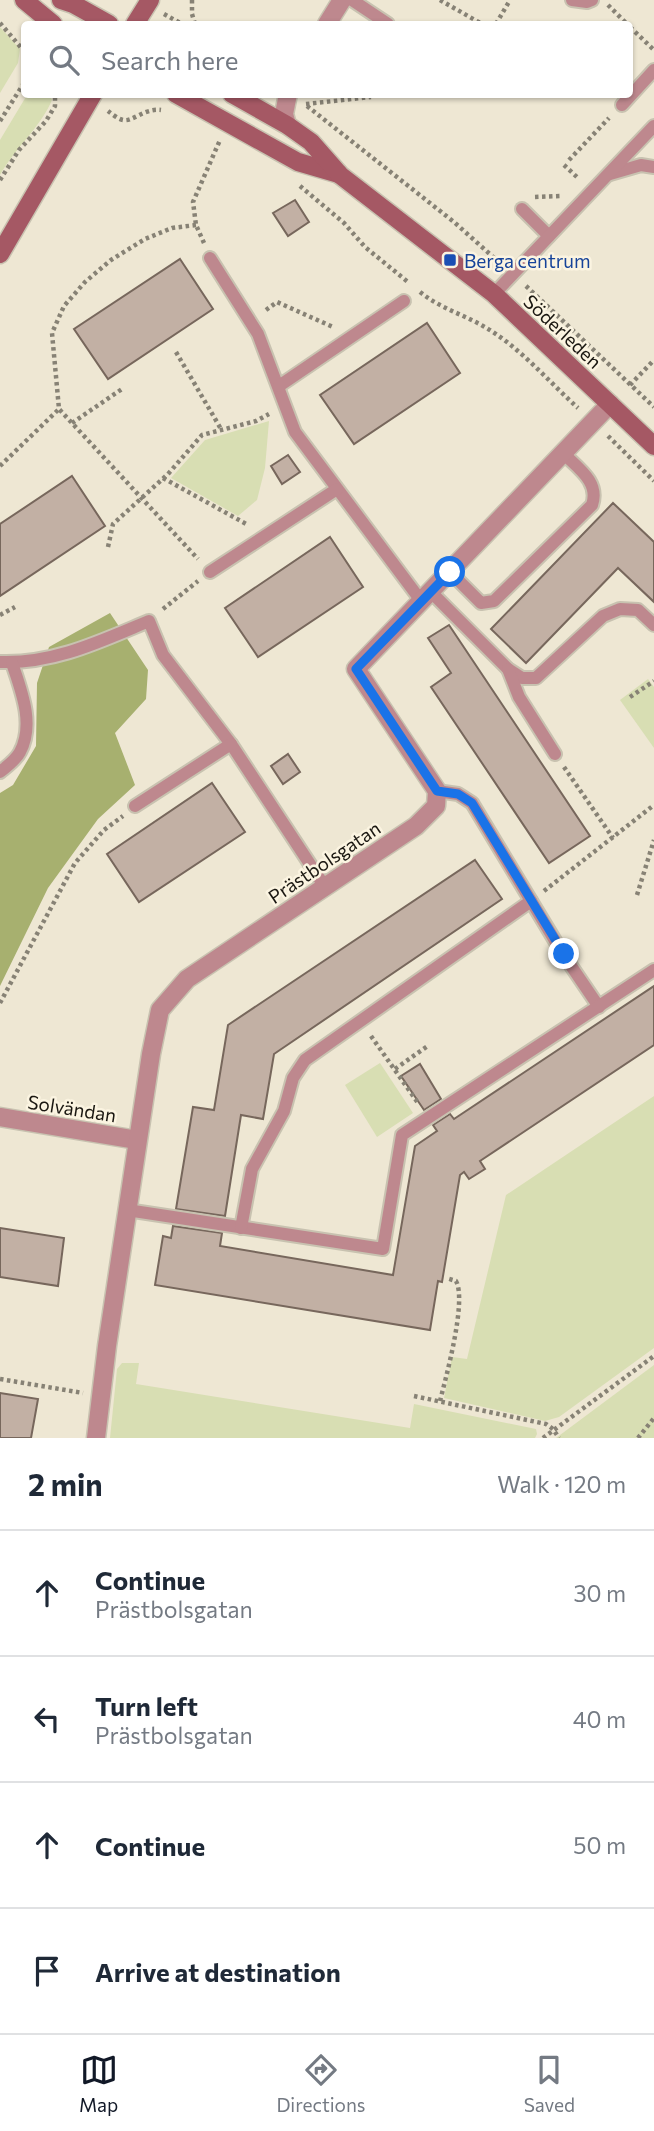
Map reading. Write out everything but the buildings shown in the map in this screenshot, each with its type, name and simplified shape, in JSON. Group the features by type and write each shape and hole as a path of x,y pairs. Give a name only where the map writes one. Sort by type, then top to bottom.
{"main road":[{"path":"24,0 49,21"},
{"path":"61,0 104,21"},
{"path":"137,21 150,0"},
{"path":"0,254 90,98"},
{"name":"Söderleden","path":"183,98 298,162 340,175"},
{"name":"Söderleden","path":"239,98 311,142 340,175 494,294 654,446"}],"street":[{"path":"329,21 342,0"},
{"path":"287,125 284,114 292,98"},
{"path":"437,791 356,669 610,404"},
{"name":"Prästbolsgatan","path":"96,1438 137,1140 160,1010 187,979 428,817 436,806 437,791"},
{"name":"Solvändan","path":"0,1117 137,1140"}],"lane":[{"path":"352,0 384,21"},
{"path":"572,0 592,0"},
{"path":"633,93 654,70"},
{"path":"622,105 628,98"},
{"path":"494,294 654,126"},
{"path":"606,175 641,165 654,167"},
{"path":"522,209 549,236"},
{"path":"210,258 258,334 295,432 337,489 426,597 508,669 522,678 536,678 603,616 620,609 638,610 654,625"},
{"path":"279,386 404,301"},
{"path":"450,572 481,603 494,601 592,505 595,496 589,479 563,453"},
{"path":"210,572 337,489"},
{"path":"0,772 20,751 27,723 23,696 6,663 70,654 149,621 163,655 231,744 325,887"},
{"path":"508,669 519,697 555,754"},
{"path":"135,806 231,744"},
{"path":"437,791 458,794 472,803 599,1007"},
{"path":"241,1228 252,1169 284,1111 293,1078 305,1060 531,901"},
{"path":"127,1210 383,1250 402,1135 654,970"}],"path":[{"path":"192,0 194,21"},
{"path":"440,0 477,21"},
{"path":"498,21 510,0"},
{"path":"602,0 623,21"},
{"path":"0,23 21,48"},
{"path":"633,31 654,50"},
{"path":"0,121 21,88"},
{"path":"0,180 19,150 46,121 55,106 55,98"},
{"path":"92,98 122,120 157,109 167,113"},
{"path":"295,98 454,222 654,407"},
{"path":"305,104 362,98"},
{"path":"569,160 622,105"},
{"path":"210,258 196,225 193,202 221,136 233,143"},
{"path":"299,185 344,223 365,247 410,284"},
{"path":"149,621 210,572 59,409 52,333 64,306 85,282 122,253 145,239 172,228 196,225"},
{"path":"419,291 432,302 481,325 503,339 654,481"},
{"path":"250,321 277,302 332,326 344,342"},
{"path":"176,352 220,429"},
{"path":"629,385 654,360"},
{"path":"72,423 121,389"},
{"path":"108,547 113,524 163,478 202,435 256,421 286,406"},
{"path":"0,466 59,409"},
{"path":"163,478 267,535"},
{"path":"0,615 15,607"},
{"path":"629,697 654,681"},
{"path":"555,754 614,838"},
{"path":"0,1003 75,863 104,830 135,806"},
{"path":"531,901 654,806"},
{"path":"637,895 654,840"},
{"path":"361,1022 428,1119"},
{"path":"395,1069 429,1045"},
{"path":"440,1401 452,1351 460,1294 456,1281 446,1278"},
{"path":"543,1438 654,1356"},
{"path":"0,1379 101,1396"},
{"path":"414,1396 546,1424 559,1438"},
{"path":"638,1438 654,1418"}],"green space":[{"path":"0,27 20,49 18,63 0,93"},
{"path":"25,98 51,98 41,120 0,175 0,140"},
{"path":"269,421 265,468 257,500 238,516 171,478 205,440"},
{"path":"110,613 148,670 146,699 115,733 135,785 98,819 48,888 0,986 0,793 13,785 36,746 37,683 49,647"},
{"path":"648,679 654,687 654,748 620,700"},
{"path":"380,1063 413,1113 377,1137 345,1085"},
{"path":"654,1096 654,1348 559,1417 545,1421 444,1398 452,1357 467,1359 506,1195"},
{"path":"122,1363 139,1363 136,1384 410,1428 414,1404 536,1429 537,1434 535,1438 110,1438 117,1369"},
{"path":"654,1365 654,1438 556,1438"}],"place":[{"name":"Berga centrum","path":"450,260"}],"route":[{"path":"450,572 356,669 437,791 458,794 472,803 564,954"}]}
